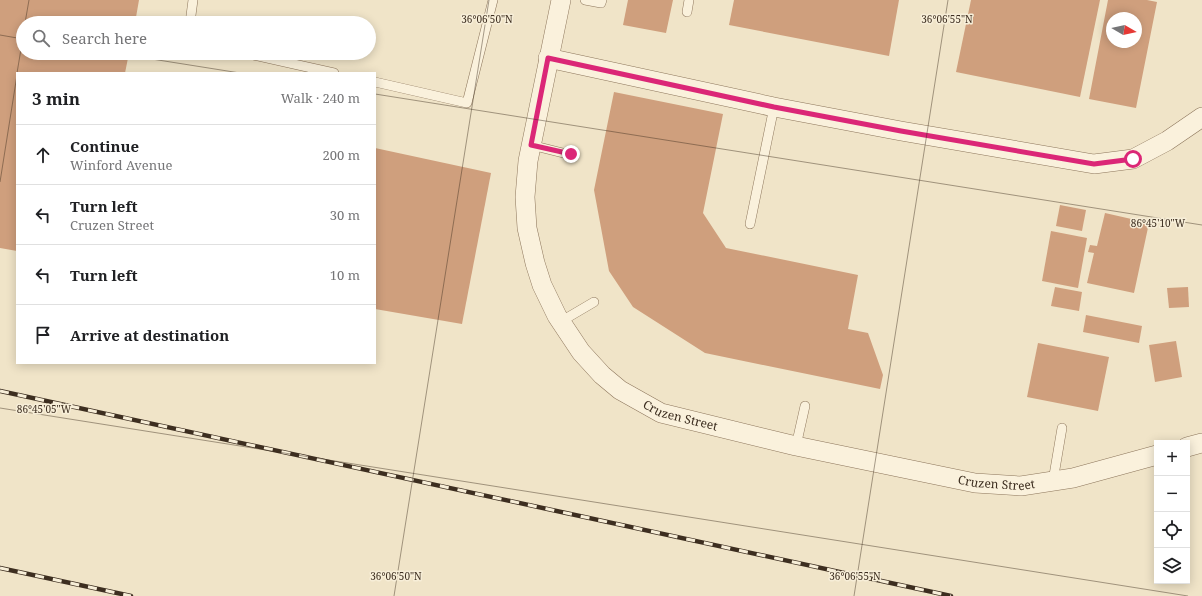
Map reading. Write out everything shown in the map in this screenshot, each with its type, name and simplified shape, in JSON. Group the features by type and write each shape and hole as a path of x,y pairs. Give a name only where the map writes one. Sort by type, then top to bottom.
{"street":[{"name":"Cruzen Street","path":"561,0 528,161 525,197 527,228 535,263 542,284 560,322 581,352 620,390 661,413 796,446 975,483 1021,486 1054,481 1073,478 1154,456"},
{"path":"548,58 774,107 901,131 1094,164 1133,159 1168,141 1202,117"},
{"path":"1190,446 1202,443"}],"lane":[{"path":"191,16 193,0"},
{"path":"376,82 467,103 493,0"},
{"path":"585,0 601,3 602,0"},
{"path":"687,12 689,0"},
{"path":"276,60 330,72"},
{"path":"750,224 774,107"},
{"path":"531,145 571,154"},
{"path":"560,322 594,302"},
{"path":"796,446 805,406"},
{"path":"1054,481 1062,428"}],"building":[{"path":"0,0 139,0 136,16 16,16 16,60 128,60 125,72 16,72 16,251 0,248"},
{"path":"628,0 673,0 666,33 623,25"},
{"path":"734,0 899,0 889,56 729,25"},
{"path":"971,0 1100,0 1080,97 956,72"},
{"path":"1108,0 1147,0 1157,2 1136,108 1089,99"},
{"path":"614,92 723,114 703,213 726,248 858,275 848,329 868,333 883,375 880,389 705,353 633,307 609,271 594,190"},
{"path":"376,148 491,173 462,324 376,309"},
{"path":"1060,205 1086,210 1082,231 1056,226"},
{"path":"1105,213 1149,223 1134,293 1087,283 1094,253 1088,252 1090,245 1097,246"},
{"path":"1051,231 1087,238 1078,288 1042,281"},
{"path":"1055,287 1082,292 1079,311 1051,306"},
{"path":"1188,287 1189,307 1169,308 1167,288"},
{"path":"1086,315 1142,326 1139,343 1083,332"},
{"path":"1176,341 1182,377 1155,382 1149,345"},
{"path":"1038,343 1109,357 1098,411 1027,397"}],"railway":[{"path":"0,391 951,596"},
{"path":"0,568 131,596"}],"route":[{"path":"571,154 531,145 548,58 774,107 901,131 1094,164 1133,159"}]}
